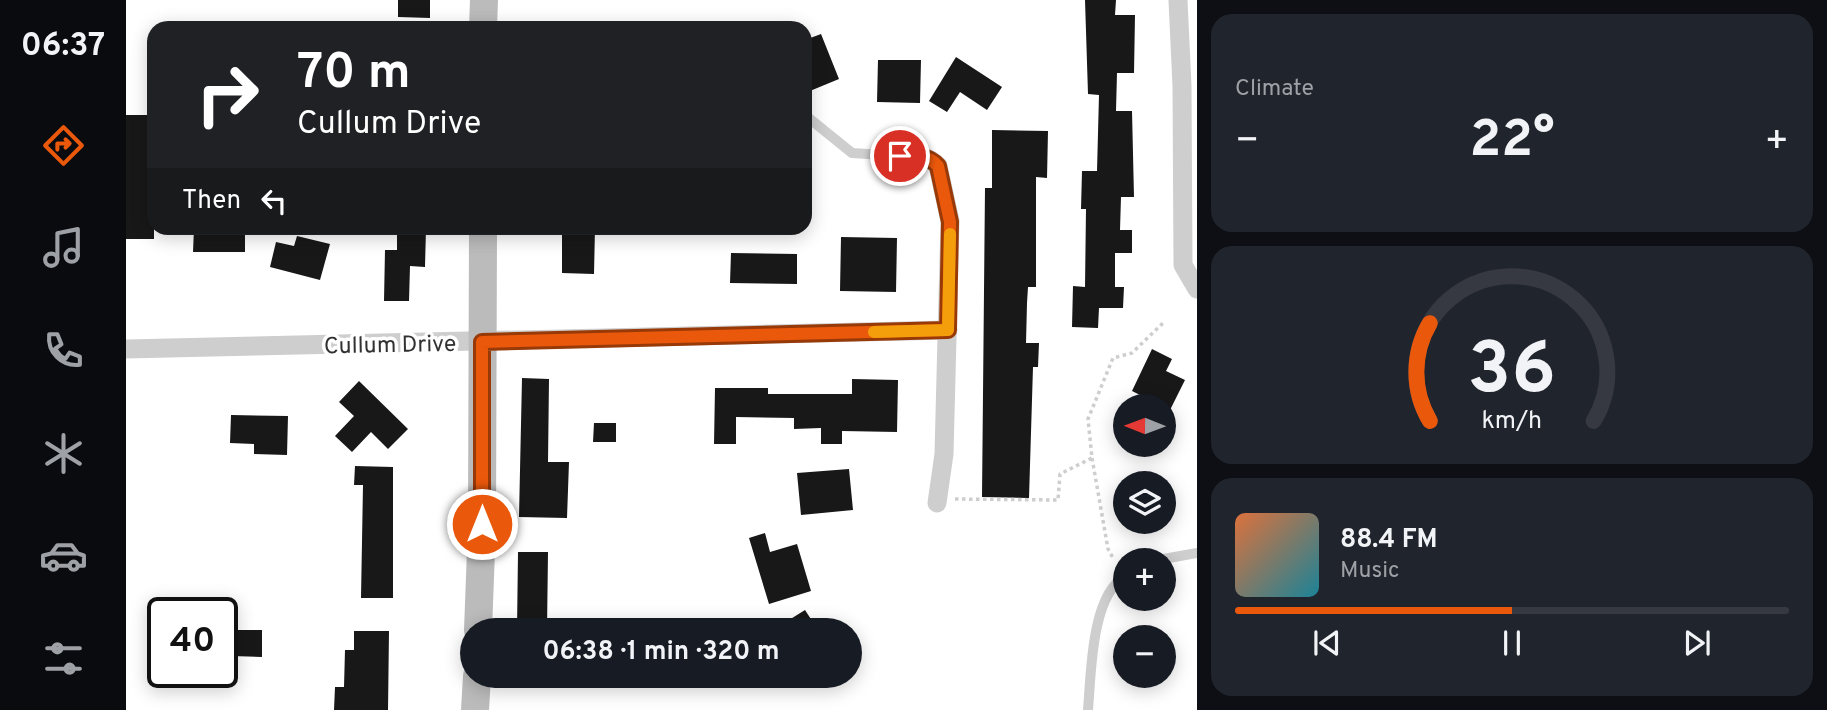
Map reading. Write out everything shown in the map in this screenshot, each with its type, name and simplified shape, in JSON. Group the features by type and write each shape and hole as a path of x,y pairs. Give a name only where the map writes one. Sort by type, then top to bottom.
{"street":[{"path":"483,21 484,0"},
{"path":"1178,0 1182,86 1183,265 1197,289"},
{"path":"900,156 915,155 932,159 938,166 950,222 945,501"},
{"path":"478,618 482,524 483,235"},
{"name":"Cullum Drive","path":"126,349 948,330"},
{"path":"475,710 476,688"}],"lane":[{"path":"812,121 852,153 900,156"},
{"path":"1176,557 1197,553"},
{"path":"1088,710 1099,617 1113,586"}],"path":[{"path":"1113,556 1108,549 1088,419 1113,358 1132,353 1163,323"},
{"path":"945,501 1058,500 1060,474 1092,458"}],"building":[{"path":"398,0 430,0 430,18 398,17"},
{"path":"1085,0 1116,0 1115,15 1135,15 1134,73 1117,73 1116,111 1132,111 1134,197 1121,197 1120,230 1132,230 1132,253 1115,253 1115,287 1124,287 1123,308 1099,308 1098,328 1072,327 1073,286 1085,287 1086,209 1081,209 1082,171 1097,171 1099,95 1088,94"},
{"path":"821,34 839,79 812,90 812,37"},
{"path":"956,57 1002,87 987,110 960,92 947,112 929,101"},
{"path":"878,60 921,60 920,103 877,102"},
{"path":"126,115 147,115 147,235 154,235 154,239 126,239"},
{"path":"992,130 1048,131 1047,178 1036,177 1036,287 1028,287 1027,303 1026,343 1039,343 1038,367 1033,367 1029,498 982,497 985,188 992,188"},
{"path":"194,235 245,235 245,252 193,252"},
{"path":"397,235 426,235 425,267 410,266 409,301 384,301 385,250 397,250"},
{"path":"562,235 595,235 594,274 562,273"},
{"path":"297,236 330,244 320,280 270,267 276,242 294,246"},
{"path":"841,237 897,238 896,292 840,291"},
{"path":"731,253 797,254 797,284 730,283"},
{"path":"1152,349 1172,359 1166,371 1185,380 1176,398 1176,394 1138,394 1132,391"},
{"path":"522,378 549,379 548,462 569,462 567,518 519,517"},
{"path":"852,379 898,380 897,432 842,431 842,444 821,444 821,428 794,429 794,418 736,417 736,444 714,444 715,388 768,388 768,394 852,394"},
{"path":"359,381 408,429 388,449 371,432 352,452 335,436 354,416 339,402"},
{"path":"231,415 288,416 287,455 254,454 254,444 230,443"},
{"path":"594,423 616,423 616,442 593,442"},
{"path":"355,466 393,467 393,598 361,598 363,485 354,485"},
{"path":"849,469 853,510 801,515 797,473"},
{"path":"765,533 770,552 797,544 811,591 769,604 749,538"},
{"path":"518,552 548,552 547,618 517,618"},
{"path":"805,610 810,618 792,618"},
{"path":"238,630 262,630 262,657 238,656"},
{"path":"354,631 389,631 388,710 334,710 335,687 344,687 345,650 354,650"}],"slow traffic":[{"path":"874,332 948,330 950,234"}],"route":[{"path":"482,524 482,342 948,330 950,222 938,166 932,159 915,155 900,156"}]}
